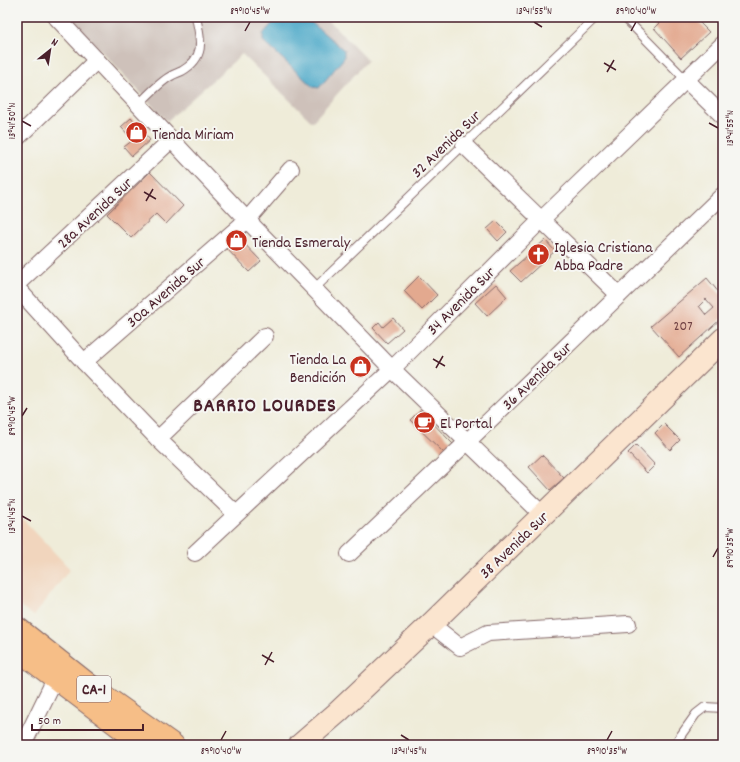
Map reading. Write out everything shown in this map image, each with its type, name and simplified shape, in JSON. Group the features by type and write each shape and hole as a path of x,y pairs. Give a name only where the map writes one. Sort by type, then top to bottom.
{"highway":[{"name":"CA-1","path":"17,628 94,689 173,745"},
{"name":"CA-1","path":"17,648 55,679 144,745"}],"main road":[{"name":"38 Avenida Sur","path":"300,745 337,713 431,624 723,339"}],"street":[{"path":"56,17 247,220 392,369 543,516"},
{"name":"34 Avenida Sur","path":"195,553 392,369 540,220 723,44"},
{"path":"17,138 97,60"},
{"path":"686,80 723,116"},
{"name":"28a Avenida Sur","path":"17,284 171,140"},
{"path":"464,145 619,295"},
{"name":"30a Avenida Sur","path":"84,362 247,220 291,169"},
{"name":"36 Avenida Sur","path":"348,554 467,442 723,195"},
{"path":"17,288 84,362 158,438 236,514"},
{"path":"158,438 265,336"},
{"path":"431,624 460,647 488,633 628,624"},
{"path":"23,745 55,679"}],"lane":[{"path":"138,104 170,76 181,71 197,59 200,51 200,36 196,17"},
{"name":"32 Avenida Sur","path":"314,288 596,17"},
{"path":"624,17 686,80"},
{"path":"674,745 696,714 705,707 723,708"}],"shaded area":[{"path":"69,17 325,17 368,60 312,122 242,54 167,121"},
{"path":"17,513 70,569 34,616 17,604"}],"water":[{"path":"278,17 305,17 344,50 344,58 319,88 313,87 263,41 263,34"}],"building":[{"path":"665,17 694,17 709,32 681,58 654,28"},
{"name":"Tienda Miriam","path":"131,118 150,140 132,156 124,147 133,140 121,127"},
{"path":"150,172 183,206 166,224 156,214 131,238 107,214"},
{"path":"496,221 507,232 498,241 487,229"},
{"path":"237,236 261,261 249,272 225,247"},
{"name":"Iglesia Cristiana Abba Padre","path":"545,240 555,251 521,282 510,271"},
{"path":"419,276 437,295 422,310 404,291"},
{"path":"707,278 720,294 723,291 723,317 679,357 651,326","holes":["706,299 714,308 706,315 699,306"]},
{"path":"496,284 507,297 487,316 475,303"},
{"path":"393,318 403,329 387,343 373,328 379,322 383,327"},
{"name":"Tienda La Bendición","path":"362,357 371,367 361,377 351,367"},
{"path":"420,410 453,444 444,453 410,420"},
{"path":"664,424 680,440 670,450 655,433"},
{"path":"636,445 655,465 647,473 628,453"},
{"path":"542,455 564,478 550,490 529,467"}],"place":[{"name":"Tienda Miriam","path":"136,133"},
{"name":"Tienda Esmeraly","path":"236,241"},
{"name":"Iglesia Cristiana Abba Padre","path":"539,255"},
{"name":"Tienda La Bendición","path":"361,367"},
{"name":"El Portal","path":"424,422"}],"district":[{"name":"BARRIO LOURDES","path":"265,404"}]}
